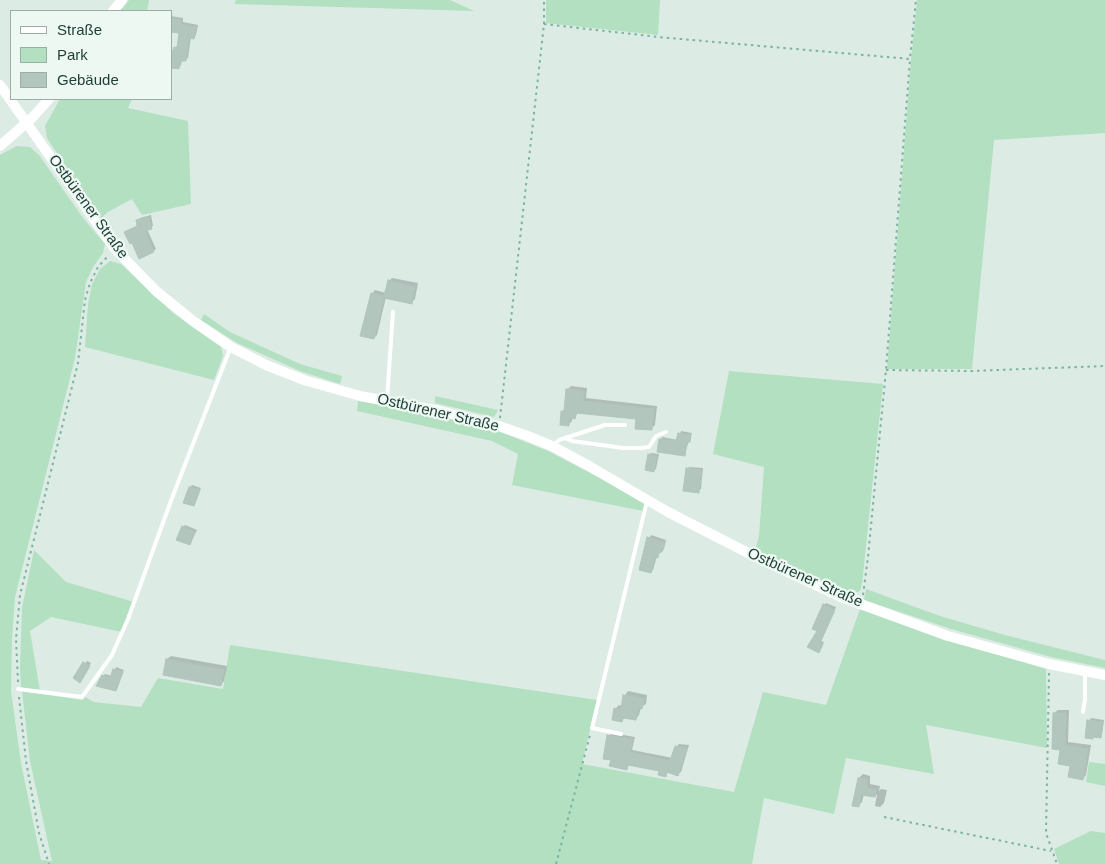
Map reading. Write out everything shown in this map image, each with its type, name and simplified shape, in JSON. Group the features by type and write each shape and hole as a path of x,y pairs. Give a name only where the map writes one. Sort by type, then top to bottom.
{"street":[{"path":"114,10 122,0"},
{"name":"Ostbürener Straße","path":"0,85 10,99"},
{"name":"Ostbürener Straße","path":"11,100 115,249 156,291 192,321 231,347 304,380 360,396 440,411 499,426 552,446 648,500 754,556 861,604 948,636 1049,664 1105,675"},
{"path":"0,146 27,123 49,100"}],"lane":[{"path":"386,401 393,312"},
{"path":"18,689 82,697 112,655 128,619 172,498 231,347"},
{"path":"552,446 559,440 605,425 625,425"},
{"path":"565,438 572,441 613,447 641,448 649,446 656,436 666,432"},
{"path":"621,734 592,728 648,500"},
{"path":"1082,712 1086,699 1085,671"}],"path":[{"path":"499,426 544,24 544,0"},
{"path":"861,604 868,557 886,370 916,0"},
{"path":"544,24 658,37 910,59"},
{"path":"49,864 40,833 26,761 18,689 16,639 20,595 78,363 85,300 90,283 98,267 115,249"},
{"path":"886,370 971,371 1105,366"},
{"path":"1049,664 1046,833 1057,864"},
{"path":"556,864 592,728"},
{"path":"884,817 1052,851"}],"green space":[{"path":"129,0 149,0 147,10 121,10"},
{"path":"236,0 450,0 474,11 235,4"},
{"path":"546,0 660,0 658,35 546,23"},
{"path":"917,0 1105,0 1105,133 994,140 972,369 887,369"},
{"path":"59,100 132,100 128,108 188,121 191,204 142,215 132,199 108,212 100,219 47,138 45,126"},
{"path":"17,146 30,147 39,155 83,218 105,244 103,253 93,267 86,282 75,358 15,597 11,691 21,763 41,860 52,861 30,761 22,691 82,700 85,697 94,702 141,707 158,678 223,689 230,645 597,700 582,764 734,792 763,692 826,705 860,609 949,640 1046,669 1047,748 926,725 934,774 846,758 834,814 764,798 752,864 0,864 0,155"},
{"path":"110,261 121,264 173,313 221,347 223,356 214,380 85,347 88,304 92,284 100,269"},
{"path":"204,314 230,332 300,364 342,376 340,384 300,371 237,343 201,320"},
{"path":"729,371 883,384 860,591 852,594 755,550 759,536 764,467 713,454"},
{"path":"435,396 498,410 494,417 435,403"},
{"path":"358,400 439,416 498,431 548,451 646,502 643,511 512,485 518,454 492,441 357,411"},
{"path":"34,550 66,582 134,602 122,632 51,617 30,631 40,691 21,689 20,667 22,608"},
{"path":"866,589 940,616 1005,635 1105,660 1105,668 1051,657 951,629 864,600"},
{"path":"1089,762 1105,764 1105,786 1086,782"},
{"path":"1091,831 1105,833 1105,864 1059,864 1054,849"}],"building":[{"path":"172,18 182,20 181,24 197,27 194,39 189,38 186,61 180,61 179,69 172,68 172,53 174,47 177,48 179,33 172,32"},
{"path":"148,217 152,229 145,231 154,252 139,259 132,243 130,244 124,232 137,226 136,220"},
{"path":"388,280 415,287 412,304 384,298 374,339 360,336 371,293 384,296"},
{"path":"566,389 584,391 583,401 654,409 652,430 635,429 636,419 576,413 575,419 569,418 569,426 560,425 561,411 564,411"},
{"path":"678,433 691,435 690,442 687,442 685,456 657,452 659,439 676,441"},
{"path":"648,454 657,456 654,472 645,470"},
{"path":"686,468 702,470 699,493 683,491"},
{"path":"189,487 200,490 194,506 183,503"},
{"path":"182,526 195,532 190,545 176,540"},
{"path":"647,537 665,542 658,558 655,557 651,573 639,570"},
{"path":"823,604 835,610 820,643 823,644 819,653 807,647 817,631 812,629"},
{"path":"166,659 224,670 221,686 163,675"},
{"path":"83,662 90,666 80,683 73,678"},
{"path":"113,669 123,672 116,691 96,686 102,675 110,678"},
{"path":"623,695 644,698 642,709 638,708 636,720 623,718 622,722 612,720 614,708 621,710"},
{"path":"1053,713 1066,713 1065,745 1088,749 1083,780 1068,777 1070,766 1058,764 1060,750 1052,749"},
{"path":"1087,720 1103,722 1101,738 1085,738"},
{"path":"607,735 633,739 630,752 670,761 675,746 687,748 678,776 667,772 666,777 658,775 659,771 628,765 627,770 609,766 611,760 603,759"},
{"path":"858,778 867,779 867,788 876,790 875,797 861,795 859,807 852,806"}]}
